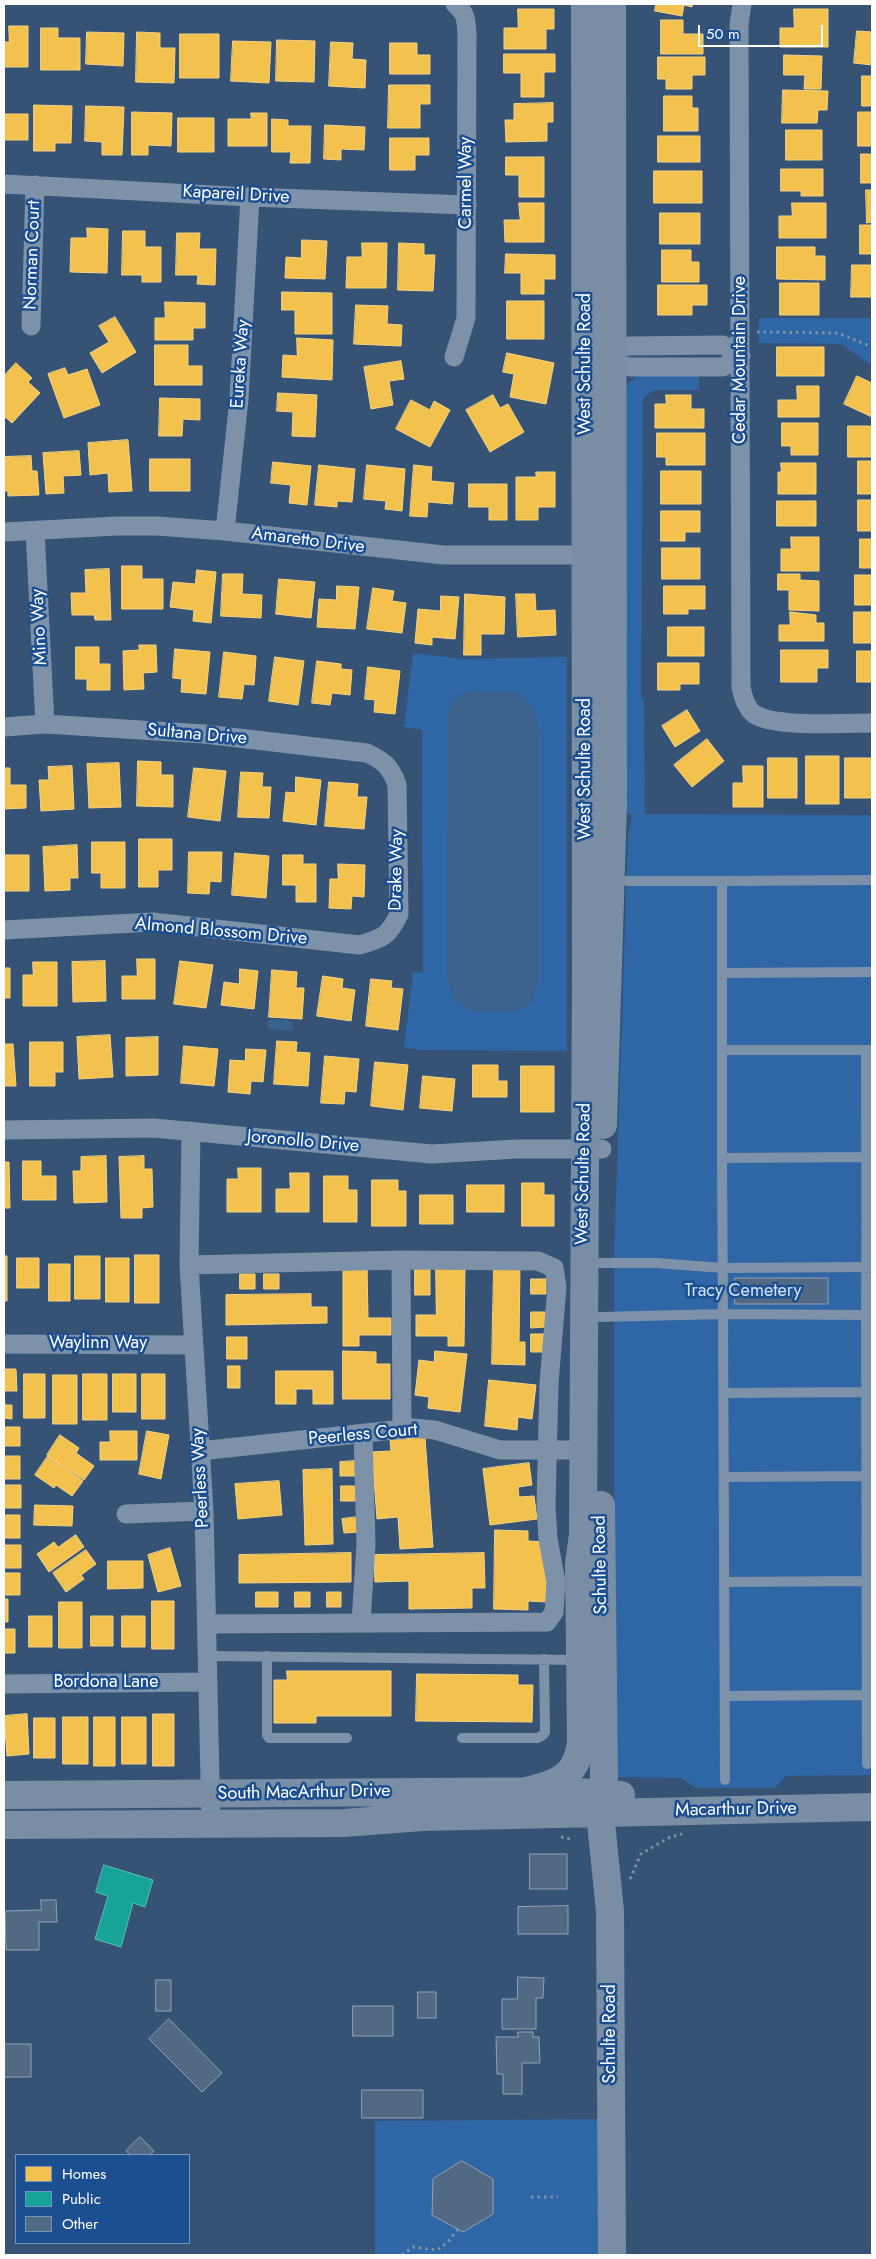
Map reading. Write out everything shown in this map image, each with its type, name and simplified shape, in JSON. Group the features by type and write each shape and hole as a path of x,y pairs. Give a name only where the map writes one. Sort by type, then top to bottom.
{"main road":[{"name":"West Schulte Road","path":"585,4 586,555 594,1149 600,1263 600,1317"},
{"name":"West Schulte Road","path":"583,1534 582,1450 594,1149 614,803 612,4"},
{"name":"Schulte Road","path":"599,1800 600,1317"},
{"name":"Schulte Road","path":"583,1534 588,1564 599,1800 617,1879 611,1938 612,2255"},
{"path":"526,1791 547,1786 560,1780 571,1770 577,1759 581,1742 579,1564 583,1534"},
{"name":"South MacArthur Drive","path":"4,1795 526,1791 599,1800"},
{"name":"Macarthur Drive","path":"599,1800 630,1796 872,1795"},
{"name":"South MacArthur Drive","path":"4,1825 344,1823 452,1817 599,1800"},
{"name":"Macarthur Drive","path":"599,1800 872,1807"},
{"path":"452,1817 485,1828 567,1828 590,1842 617,1879"}],"street":[{"name":"Cedar Mountain Drive","path":"742,4 739,25 741,687 744,701 753,713 767,720 802,723 872,723"},
{"name":"Carmel Way","path":"454,358 466,318 467,33 466,18 458,6"},
{"name":"Kapareil Drive","path":"4,184 250,197 467,205"},
{"name":"Norman Court","path":"31,326 35,185"},
{"name":"Eureka Way","path":"225,531 239,399 250,197"},
{"path":"586,358 612,357 632,367 723,367 741,356"},
{"name":"Amaretto Drive","path":"4,532 157,526 225,531 444,555 613,555"},
{"name":"Mino Way","path":"35,531 45,724"},
{"name":"Sultana Drive","path":"4,727 45,724 204,734 367,753 387,765"},
{"name":"Drake Way","path":"348,944 360,945 379,940 392,930 399,914 397,785 393,772 387,765"},
{"name":"Almond Blossom Drive","path":"4,930 154,922 348,944"},
{"name":"Joronollo Drive","path":"4,1130 154,1128 432,1154 517,1149 594,1149"},
{"name":"Peerless Way","path":"191,1131 189,1266 204,1511 211,1824"},
{"path":"401,1260 402,1428"},
{"path":"189,1266 401,1260 538,1261 554,1268 557,1287 549,1383 547,1522 556,1582 554,1612 547,1622 207,1624"},
{"name":"Waylinn Way","path":"4,1344 193,1345"},
{"name":"Peerless Court","path":"200,1450 363,1434 402,1428 435,1430 500,1450 582,1450"},
{"path":"360,1622 366,1544 363,1434"},
{"path":"126,1514 204,1511"},
{"name":"Bordona Lane","path":"4,1684 207,1682"}],"lane":[{"path":"627,881 872,880"},
{"path":"722,881 725,1780"},
{"path":"722,973 872,972"},
{"path":"722,1050 869,1050 870,1267 866,1392 869,1476 866,1581 867,1764"},
{"path":"722,1158 869,1157"},
{"path":"600,1263 656,1263 723,1268 870,1267"},
{"path":"600,1317 723,1314 869,1315"},
{"path":"724,1393 866,1392"},
{"path":"724,1477 869,1476"},
{"path":"724,1582 866,1581"},
{"path":"208,1656 580,1660"},
{"path":"267,1656 267,1735 269,1738 347,1738"},
{"path":"462,1738 538,1738 543,1736 545,1732 544,1659"},
{"path":"725,1696 867,1695"}],"path":[{"path":"741,332 838,333 872,347"},
{"path":"617,1879 641,1854 670,1836 688,1833"},
{"path":"531,2197 558,2197"},
{"path":"402,2255 417,2247 437,2250 448,2242 458,2229"}],"green space":[{"path":"759,318 872,318 872,366 841,344 759,343"},
{"name":"Tracy Cemetery","path":"699,374 699,390 653,390 643,399 641,698 644,699 645,814 872,815 872,1775 786,1776 775,1788 696,1788 682,1778 617,1777 615,1770 614,1258 628,836 632,815 624,812 626,386 636,376"},
{"path":"413,653 463,659 567,657 567,1051 419,1050 404,1048 413,972 423,973 422,730 404,727"},
{"path":"604,2119 604,2255 375,2255 375,2121"}],"shaded area":[{"path":"468,691 517,692 533,709 539,730 539,980 532,1001 518,1011 470,1011 454,1000 447,977 448,710 455,698"},
{"path":"272,1019 288,1020 293,1024 293,1029 289,1031 269,1029 267,1022"}],"building: Homes":[{"path":"656,4 692,4 692,7 684,5 682,16 655,11"},
{"path":"518,9 554,9 554,29 546,29 546,49 504,49 504,28 518,28"},
{"path":"794,9 828,9 828,47 780,47 780,28 794,28"},
{"path":"661,20 683,20 683,34 703,34 703,54 661,54"},
{"path":"9,26 28,26 28,67 4,67 4,42 9,42"},
{"path":"41,28 58,28 58,38 80,38 80,70 41,70"},
{"path":"857,31 872,32 872,65 854,63"},
{"path":"87,32 124,33 123,66 86,64"},
{"path":"137,32 160,33 160,48 175,48 174,83 136,82"},
{"path":"180,34 219,34 219,78 180,78"},
{"path":"277,40 315,41 314,82 276,81"},
{"path":"233,41 271,42 269,83 231,81"},
{"path":"331,42 353,43 352,59 366,60 365,88 329,86"},
{"path":"390,43 417,43 417,55 430,55 430,74 390,74"},
{"path":"504,54 555,54 555,72 544,72 544,97 521,97 521,73 504,73"},
{"path":"784,55 822,56 821,89 804,89 805,75 784,75"},
{"path":"658,57 705,57 705,75 692,75 692,89 666,89 666,79 658,79"},
{"path":"862,76 872,76 872,106 862,106"},
{"path":"389,85 430,85 430,104 420,104 420,128 388,128"},
{"path":"783,90 828,91 827,110 818,110 817,123 782,123"},
{"path":"664,96 692,96 692,108 698,108 698,131 664,131"},
{"path":"553,103 553,122 547,122 547,141 506,142 505,120 514,120 514,104"},
{"path":"34,105 72,106 71,143 55,143 55,151 34,151"},
{"path":"86,106 124,107 122,155 102,155 102,142 85,141"},
{"path":"132,112 172,113 171,146 148,145 148,155 132,155"},
{"path":"858,112 872,112 872,146 858,146"},
{"path":"251,113 267,113 267,146 228,146 228,119 251,119"},
{"path":"4,114 28,114 28,140 4,140"},
{"path":"178,118 214,118 214,152 178,152"},
{"path":"272,119 288,120 288,126 311,126 310,163 290,163 291,152 272,152"},
{"path":"325,125 365,127 364,150 341,149 341,160 324,159"},
{"path":"786,130 822,130 822,160 786,160"},
{"path":"658,136 700,136 700,162 658,162"},
{"path":"390,138 429,138 429,155 415,155 415,170 390,170"},
{"path":"861,154 872,154 872,183 861,183"},
{"path":"506,157 544,157 544,197 519,197 519,175 506,175"},
{"path":"781,169 823,169 823,196 801,196 801,191 781,191"},
{"path":"654,171 702,171 702,203 654,203"},
{"path":"866,190 872,190 872,222 867,223"},
{"path":"519,203 544,203 544,242 505,242 504,220 520,220"},
{"path":"792,203 826,203 826,238 779,238 779,216 792,216"},
{"path":"660,213 700,213 700,244 660,244"},
{"path":"860,225 872,225 872,254 860,254"},
{"path":"87,228 108,229 107,273 70,272 71,238 87,238"},
{"path":"123,231 145,231 145,247 161,247 161,282 142,282 142,275 122,275"},
{"path":"177,233 200,233 199,249 216,249 215,285 197,284 198,275 176,275"},
{"path":"302,240 327,241 325,279 285,278 286,257 301,258"},
{"path":"362,243 387,243 386,288 346,288 347,257 362,257"},
{"path":"399,243 424,244 424,255 435,255 433,291 398,290"},
{"path":"777,247 815,247 815,256 825,256 825,280 777,279"},
{"path":"662,250 691,250 691,262 699,262 699,282 662,282"},
{"path":"506,254 555,255 555,279 544,279 544,294 521,294 521,273 505,273"},
{"path":"852,265 872,265 872,297 851,297"},
{"path":"780,283 819,283 819,315 780,315"},
{"path":"658,285 707,285 707,305 692,305 692,315 658,315"},
{"path":"282,292 332,293 332,334 295,334 295,310 282,310"},
{"path":"507,301 544,301 544,339 507,339"},
{"path":"165,302 205,303 205,328 193,328 193,340 155,340 155,318 165,318"},
{"path":"356,305 388,306 387,324 402,325 401,346 354,344"},
{"path":"115,317 136,352 102,373 90,353 109,342 99,326"},
{"path":"297,338 333,340 332,380 282,377 283,355 297,356"},
{"path":"155,345 188,345 188,366 202,366 202,385 155,385"},
{"path":"777,347 824,347 824,376 777,376"},
{"path":"507,353 554,363 546,404 510,397 514,374 503,372"},
{"path":"401,361 404,379 389,381 393,405 371,409 364,367"},
{"path":"16,363 32,378 28,382 40,393 12,423 4,416 4,376"},
{"path":"65,368 68,375 87,369 100,405 64,418 48,374"},
{"path":"857,376 872,383 872,417 844,404"},
{"path":"797,386 819,386 819,417 778,417 778,400 797,400"},
{"path":"278,393 317,395 315,437 292,436 293,412 277,411"},
{"path":"493,395 500,408 508,404 524,432 490,452 466,410"},
{"path":"666,395 691,395 691,409 704,409 704,428 655,428 655,404 666,404"},
{"path":"160,398 200,399 200,420 183,419 182,436 159,436"},
{"path":"411,400 430,410 434,401 450,410 430,447 396,429"},
{"path":"782,423 818,423 818,455 791,455 791,446 782,446"},
{"path":"848,426 872,426 872,457 848,457"},
{"path":"657,433 705,433 705,465 666,465 666,457 657,457"},
{"path":"128,440 132,491 109,492 108,473 90,475 88,443"},
{"path":"79,451 81,475 63,476 64,493 46,494 43,453"},
{"path":"31,456 32,471 37,471 39,495 8,496 8,491 4,491 4,457"},
{"path":"150,459 190,459 190,491 150,491"},
{"path":"858,461 872,461 872,494 858,494"},
{"path":"273,462 311,466 307,505 289,503 291,485 271,483"},
{"path":"781,463 816,463 816,494 778,494 778,472 781,472"},
{"path":"319,465 355,469 352,502 337,501 337,507 315,505"},
{"path":"367,465 405,469 402,511 385,509 386,501 364,499"},
{"path":"414,465 432,467 431,481 454,483 452,504 428,502 427,517 410,516"},
{"path":"661,471 701,471 701,504 661,504"},
{"path":"536,472 555,472 555,507 538,507 538,520 516,520 516,477 536,477"},
{"path":"469,484 507,484 507,520 489,520 489,507 469,507"},
{"path":"858,500 872,500 872,531 858,531"},
{"path":"777,501 816,501 816,526 777,526"},
{"path":"661,511 700,511 700,532 685,532 685,541 661,541"},
{"path":"791,537 819,537 819,571 781,571 781,549 791,549"},
{"path":"860,539 872,539 872,568 860,568"},
{"path":"662,548 700,548 700,579 662,579"},
{"path":"122,566 142,566 142,579 163,579 163,609 122,609"},
{"path":"109,569 111,620 95,620 94,615 72,615 71,593 86,593 85,570"},
{"path":"197,570 216,572 211,623 193,621 194,610 170,607 173,582 195,584"},
{"path":"223,574 243,574 242,594 262,595 261,618 221,616"},
{"path":"778,574 800,574 800,580 819,581 819,611 789,610 789,590 778,590"},
{"path":"855,575 872,575 872,605 855,605"},
{"path":"279,579 315,582 311,618 276,614"},
{"path":"337,586 359,587 355,629 317,627 319,599 336,600"},
{"path":"664,586 705,586 705,609 688,609 688,614 664,614"},
{"path":"373,588 394,591 392,601 406,603 402,633 367,629"},
{"path":"465,594 505,597 504,634 481,634 481,655 464,655"},
{"path":"516,594 535,594 536,611 555,610 556,635 518,637"},
{"path":"441,596 459,597 455,639 432,637 432,645 415,643 418,609 440,611"},
{"path":"790,612 816,615 816,623 824,623 824,641 779,641 779,625 790,625"},
{"path":"854,612 872,612 872,643 854,643"},
{"path":"668,627 704,627 704,656 668,656"},
{"path":"139,645 156,645 157,672 143,673 144,689 124,690 123,651 139,650"},
{"path":"76,647 99,647 99,664 110,664 110,690 87,690 87,679 76,679"},
{"path":"175,649 210,652 206,694 181,692 182,679 173,678"},
{"path":"781,650 828,650 828,668 817,668 817,682 781,682"},
{"path":"857,651 872,651 872,682 857,682"},
{"path":"224,652 256,656 254,685 244,684 242,699 219,697"},
{"path":"275,657 304,661 298,705 269,701"},
{"path":"317,661 341,664 341,669 352,670 350,695 332,693 330,705 312,703"},
{"path":"658,663 699,663 699,684 680,684 680,690 658,690"},
{"path":"368,667 400,671 395,714 374,712 375,700 365,699"},
{"path":"687,710 700,731 675,747 662,726"},
{"path":"707,739 724,761 692,787 674,765"},
{"path":"806,756 839,756 839,804 806,804"},
{"path":"768,758 797,758 797,798 768,798"},
{"path":"845,758 872,758 872,798 845,798"},
{"path":"138,761 161,762 161,775 173,775 173,807 137,806"},
{"path":"119,763 121,807 89,808 87,764"},
{"path":"72,766 74,809 41,811 39,780 49,780 48,767"},
{"path":"743,766 763,766 763,807 733,807 733,783 743,783"},
{"path":"4,768 10,768 10,785 26,785 26,808 4,809"},
{"path":"194,768 226,771 220,821 188,817"},
{"path":"241,772 263,773 262,787 271,787 269,818 238,817"},
{"path":"296,777 321,780 316,825 283,821 286,792 295,793"},
{"path":"329,782 358,784 357,797 367,797 364,829 325,826"},
{"path":"139,839 172,839 172,870 158,870 158,887 139,887"},
{"path":"92,842 125,842 125,888 101,888 101,873 92,873"},
{"path":"77,845 78,878 70,878 70,890 45,891 43,847"},
{"path":"189,852 222,852 221,882 210,881 209,894 188,893"},
{"path":"235,853 269,856 266,898 232,895"},
{"path":"4,855 29,855 29,891 4,891"},
{"path":"283,855 303,855 303,864 316,864 316,902 296,902 296,885 283,885"},
{"path":"338,864 365,865 364,897 352,896 351,909 329,908 330,879 338,879"},
{"path":"137,959 155,959 155,999 122,999 122,976 137,976"},
{"path":"105,961 106,1001 73,1002 72,962"},
{"path":"180,961 213,965 206,1008 174,1004"},
{"path":"33,962 57,962 57,1006 23,1006 23,975 33,975"},
{"path":"4,968 10,968 10,998 4,998"},
{"path":"240,969 258,971 254,1009 221,1005 224,982 239,984"},
{"path":"272,970 297,972 296,988 304,988 302,1019 269,1017"},
{"path":"323,976 343,979 342,988 355,990 351,1021 317,1016"},
{"path":"371,979 392,981 391,988 403,989 398,1030 366,1026"},
{"path":"110,1035 113,1077 79,1079 77,1037"},
{"path":"158,1037 158,1075 126,1076 126,1038"},
{"path":"277,1041 297,1042 296,1052 310,1053 308,1086 274,1084"},
{"path":"30,1042 63,1042 63,1072 55,1072 55,1086 30,1086"},
{"path":"4,1044 13,1044 16,1086 4,1086"},
{"path":"184,1046 218,1049 214,1086 181,1083"},
{"path":"246,1049 266,1050 263,1082 251,1081 250,1094 228,1092 230,1060 245,1061"},
{"path":"325,1056 359,1059 356,1092 345,1091 344,1104 321,1103"},
{"path":"375,1062 408,1065 403,1110 371,1106"},
{"path":"473,1065 498,1065 498,1081 507,1081 507,1097 473,1097"},
{"path":"521,1066 554,1066 554,1112 521,1112"},
{"path":"423,1076 455,1079 452,1111 420,1108"},
{"path":"106,1156 107,1202 74,1203 73,1171 81,1171 81,1157"},
{"path":"144,1156 144,1169 152,1169 153,1207 142,1208 142,1218 121,1218 119,1157"},
{"path":"23,1161 41,1161 41,1176 56,1176 56,1200 23,1200"},
{"path":"4,1162 9,1162 10,1208 4,1208"},
{"path":"238,1168 261,1168 261,1212 227,1212 227,1179 238,1179"},
{"path":"290,1173 309,1173 309,1212 276,1212 276,1189 290,1189"},
{"path":"324,1176 348,1176 348,1190 357,1190 357,1222 324,1222"},
{"path":"372,1180 398,1180 398,1191 406,1191 406,1226 372,1226"},
{"path":"522,1183 544,1183 544,1195 554,1195 554,1226 522,1226"},
{"path":"467,1185 504,1185 504,1212 467,1212"},
{"path":"420,1195 453,1195 453,1224 420,1224"},
{"path":"135,1255 159,1255 159,1303 135,1303"},
{"path":"4,1256 7,1256 7,1301 4,1301"},
{"path":"75,1256 100,1256 100,1299 75,1299"},
{"path":"17,1258 39,1258 39,1288 17,1288"},
{"path":"106,1258 129,1258 129,1302 106,1302"},
{"path":"49,1264 70,1264 70,1301 49,1301"},
{"path":"436,1265 465,1265 464,1346 448,1346 448,1336 416,1336 416,1315 436,1315"},
{"path":"494,1265 520,1265 519,1342 525,1342 525,1365 492,1364"},
{"path":"367,1266 368,1318 391,1318 391,1335 359,1335 359,1346 343,1346 343,1267"},
{"path":"415,1269 430,1269 430,1295 415,1295"},
{"path":"240,1274 255,1274 255,1289 240,1289"},
{"path":"264,1274 279,1274 279,1289 264,1289"},
{"path":"531,1279 546,1279 546,1294 531,1294"},
{"path":"311,1294 311,1307 327,1307 327,1323 226,1325 226,1295"},
{"path":"531,1312 546,1312 546,1327 531,1328"},
{"path":"531,1334 546,1334 546,1352 531,1352"},
{"path":"227,1337 247,1337 247,1359 227,1359"},
{"path":"343,1351 376,1352 376,1364 390,1364 390,1399 343,1399"},
{"path":"435,1351 467,1354 460,1412 428,1408 429,1397 415,1395 419,1360 434,1362"},
{"path":"228,1366 240,1366 240,1388 228,1388"},
{"path":"4,1369 16,1369 17,1391 4,1391"},
{"path":"276,1371 333,1371 333,1404 313,1404 313,1389 296,1389 296,1404 276,1404"},
{"path":"24,1374 45,1374 45,1418 24,1418"},
{"path":"83,1374 107,1374 107,1420 83,1420"},
{"path":"113,1374 136,1374 136,1412 113,1412"},
{"path":"142,1374 165,1374 165,1419 142,1419"},
{"path":"53,1375 77,1375 77,1424 53,1424"},
{"path":"489,1380 536,1385 532,1419 518,1417 517,1430 485,1426"},
{"path":"4,1394 5,1405 12,1405 12,1419 4,1418"},
{"path":"4,1427 20,1427 20,1446 4,1446"},
{"path":"110,1431 137,1431 137,1460 100,1460 100,1442 110,1442"},
{"path":"147,1431 169,1435 161,1479 139,1474"},
{"path":"60,1435 79,1448 76,1453 94,1466 84,1480 47,1455"},
{"path":"425,1438 433,1547 400,1549 398,1517 377,1519 372,1452 391,1451 390,1440"},
{"path":"4,1456 20,1456 20,1479 4,1479"},
{"path":"48,1456 83,1481 72,1496 56,1485 54,1488 35,1475"},
{"path":"355,1461 355,1476 340,1476 340,1462"},
{"path":"529,1463 532,1485 518,1487 519,1497 534,1496 537,1519 490,1525 483,1469"},
{"path":"332,1469 333,1544 305,1545 303,1470"},
{"path":"279,1481 282,1515 238,1519 235,1484"},
{"path":"4,1485 21,1485 21,1508 4,1508"},
{"path":"341,1486 356,1486 356,1501 341,1501"},
{"path":"35,1505 73,1506 72,1526 34,1525"},
{"path":"4,1515 20,1515 20,1538 4,1538"},
{"path":"358,1517 359,1532 344,1533 342,1519"},
{"path":"495,1530 528,1531 528,1541 547,1542 546,1602 528,1601 528,1610 494,1609"},
{"path":"76,1535 84,1547 49,1572 37,1554 54,1542 58,1547"},
{"path":"4,1545 21,1545 21,1568 4,1568"},
{"path":"170,1548 181,1586 158,1592 148,1555"},
{"path":"86,1550 96,1564 81,1575 84,1579 66,1592 53,1573"},
{"path":"351,1553 351,1582 239,1583 239,1555"},
{"path":"484,1553 485,1588 472,1588 472,1608 409,1609 409,1581 375,1582 374,1555"},
{"path":"108,1561 143,1561 143,1588 108,1589"},
{"path":"4,1573 20,1573 20,1595 4,1595"},
{"path":"256,1592 278,1592 278,1607 256,1607"},
{"path":"295,1592 310,1592 310,1607 295,1607"},
{"path":"327,1592 341,1592 341,1607 327,1607"},
{"path":"4,1599 8,1599 8,1622 4,1622"},
{"path":"152,1601 174,1601 174,1649 152,1649"},
{"path":"59,1602 82,1602 82,1648 59,1648"},
{"path":"29,1616 52,1616 52,1647 29,1647"},
{"path":"91,1616 113,1616 113,1646 91,1646"},
{"path":"122,1616 145,1616 145,1647 122,1647"},
{"path":"4,1629 15,1629 15,1653 4,1653"},
{"path":"287,1671 391,1671 391,1716 316,1716 316,1723 274,1723 274,1680 287,1680"},
{"path":"417,1674 518,1675 518,1685 533,1685 532,1722 416,1721"},
{"path":"27,1714 29,1754 7,1756 4,1716"},
{"path":"153,1714 174,1714 174,1766 153,1766"},
{"path":"63,1717 88,1717 88,1764 63,1764"},
{"path":"94,1717 115,1717 115,1766 94,1766"},
{"path":"122,1717 146,1717 146,1764 122,1764"},
{"path":"34,1718 55,1718 55,1758 34,1758"}],"building: Public":[{"path":"104,1865 153,1880 145,1907 133,1903 121,1947 95,1939 108,1896 96,1892"}],"building: Other":[{"path":"735,1278 828,1278 828,1304 735,1304"},
{"path":"530,1854 567,1854 567,1889 530,1889"},
{"path":"41,1900 56,1900 57,1922 39,1922 39,1950 6,1950 5,1911 41,1910"},
{"path":"568,1906 568,1934 518,1934 518,1907"},
{"path":"518,1977 544,1978 543,1998 536,1998 536,2029 502,2029 502,1999 517,1999"},
{"path":"156,1980 171,1980 171,2011 156,2011"},
{"path":"418,1992 436,1992 436,2018 418,2018"},
{"path":"353,2006 393,2006 393,2036 353,2036"},
{"path":"169,2019 222,2073 202,2092 149,2039"},
{"path":"518,2032 533,2032 533,2037 539,2037 540,2063 522,2063 522,2094 503,2094 503,2074 497,2074 496,2037 518,2037"},
{"path":"5,2044 31,2044 31,2077 5,2077"},
{"path":"362,2090 423,2090 423,2118 362,2118"},
{"path":"140,2137 154,2151 151,2154 129,2154 126,2151"},
{"path":"462,2161 493,2179 493,2214 463,2232 432,2215 433,2179"}]}
